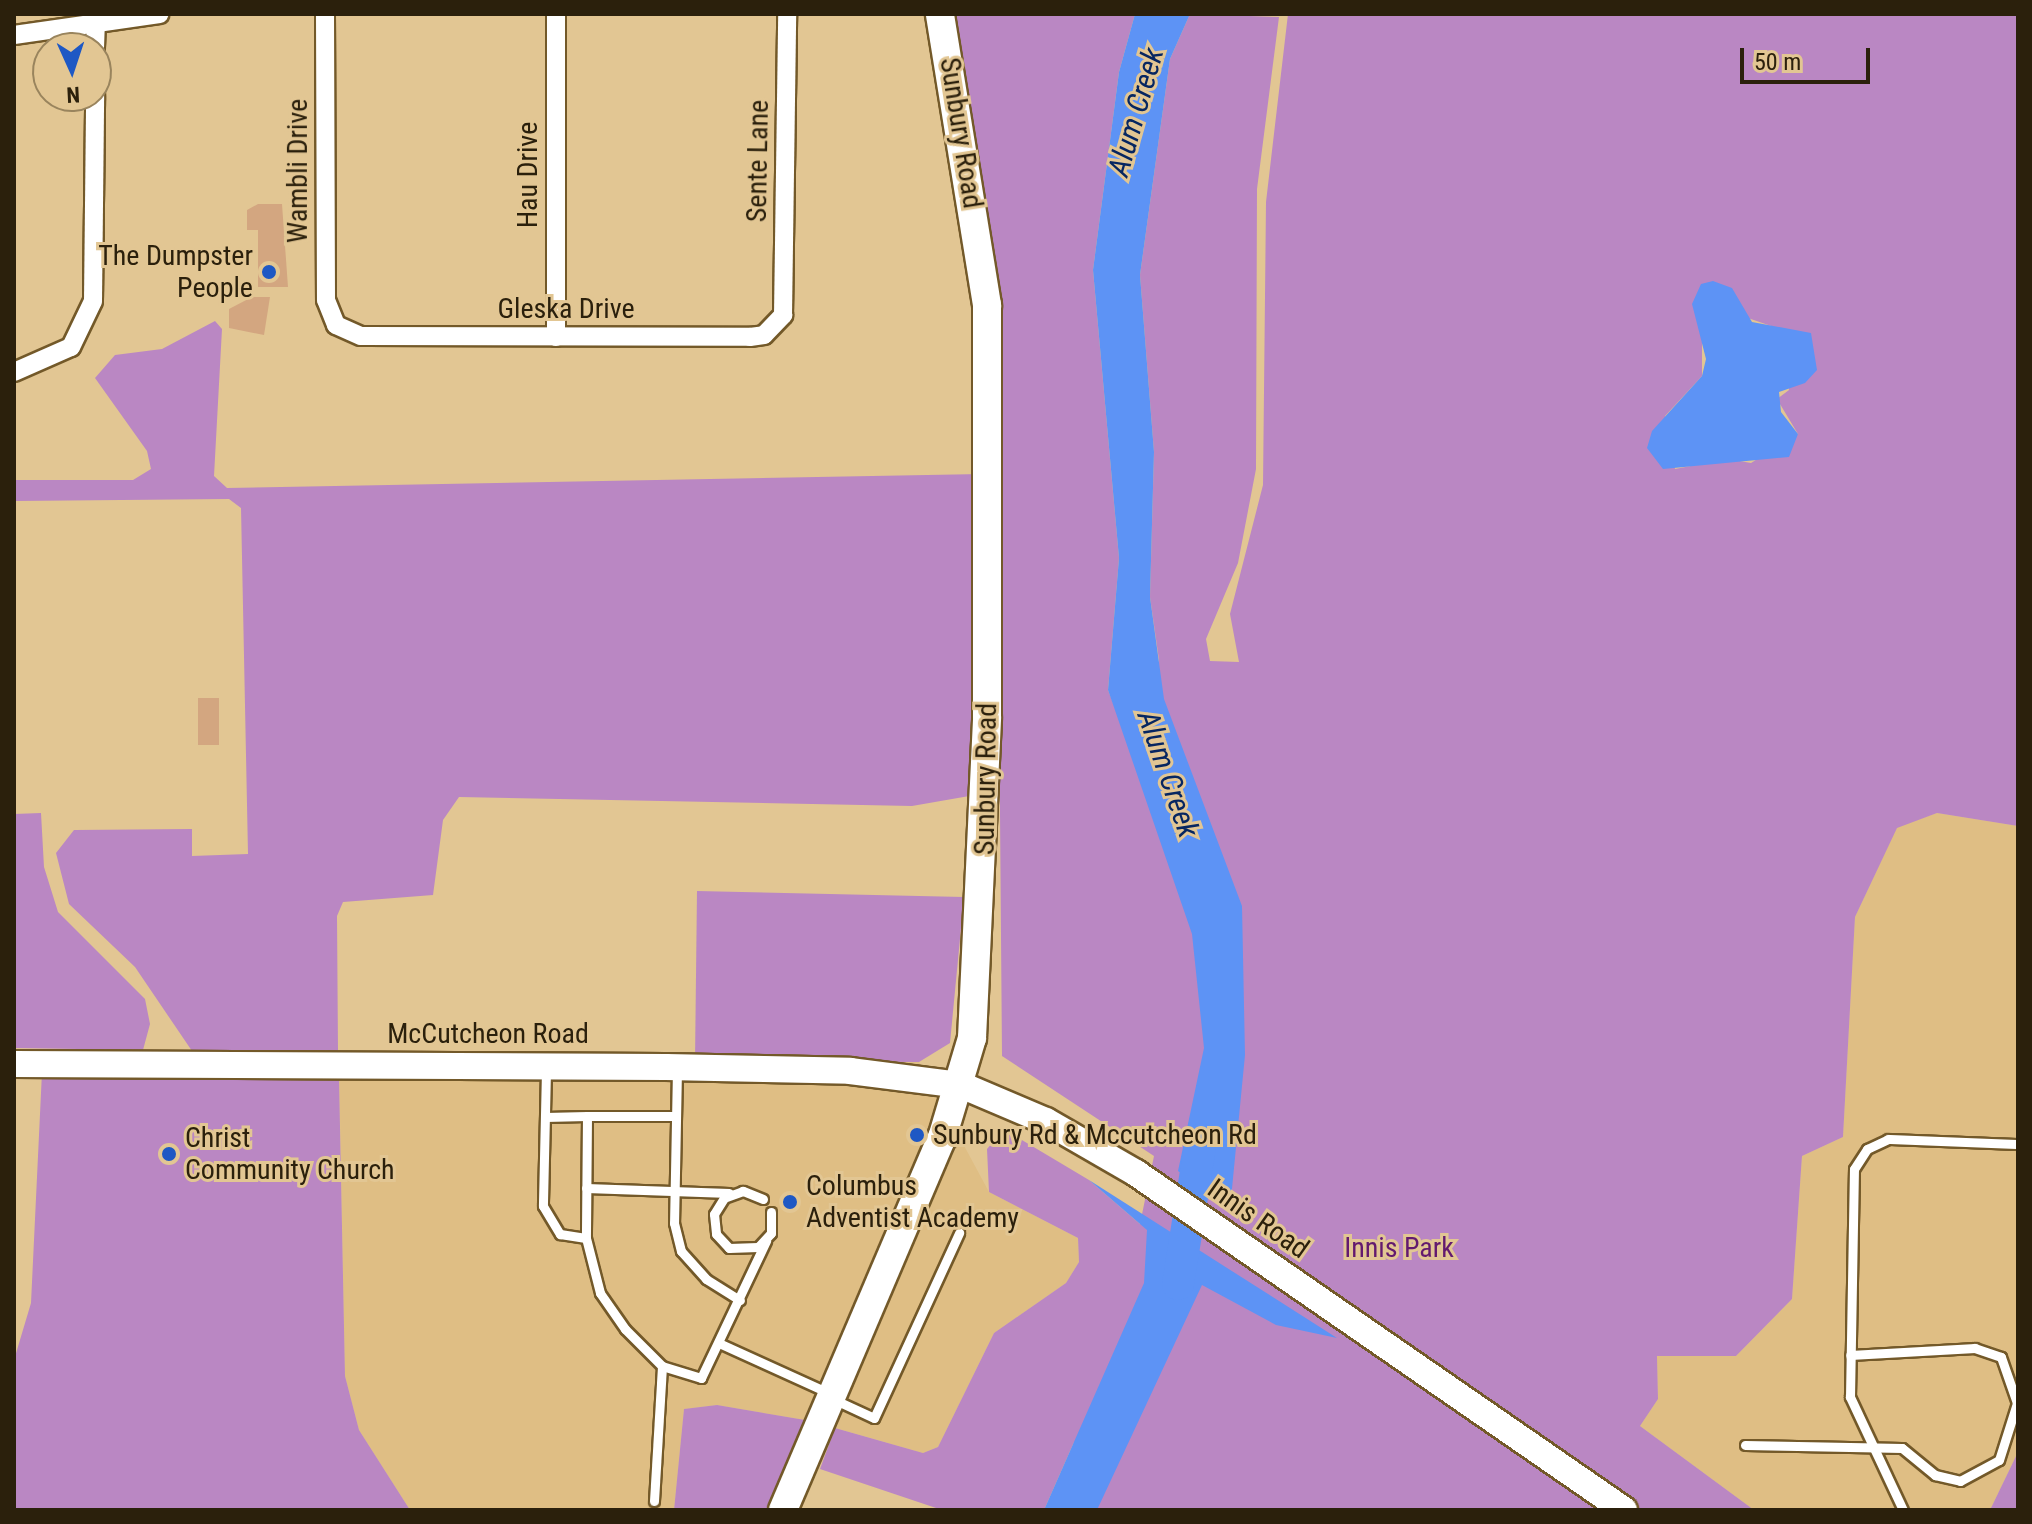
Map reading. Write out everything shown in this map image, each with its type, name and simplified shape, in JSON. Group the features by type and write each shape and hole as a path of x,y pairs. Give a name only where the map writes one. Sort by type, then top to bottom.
{"main road":[{"name":"Sunbury Road","path":"783,1510 834,1398 961,1085 972,1038 984,886 991,462 987,305 940,14"},
{"name":"McCutcheon Road","path":"14,1064 677,1067 850,1071 961,1085"},
{"name":"Innis Road","path":"961,1085 1074,1136 1624,1510"}],"street":[{"path":"14,35 96,18 159,14"},
{"name":"Wambli Drive","path":"325,14 326,300 336,325"},
{"name":"Hau Drive","path":"556,14 556,337"},
{"name":"Sente Lane","path":"784,309 787,14"},
{"path":"14,372 71,347 93,301 95,112"},
{"name":"Gleska Drive","path":"336,325 361,336 750,337 776,327 784,309"}],"lane":[{"path":"546,1066 547,1220 560,1234 586,1238"},
{"path":"677,1067 675,1192 681,1251 706,1279 740,1300"},
{"path":"587,1116 586,1238 600,1293 662,1366 701,1378 721,1344 766,1241 771,1212"},
{"path":"545,1117 676,1116"},
{"path":"1903,1510 1867,1445 1850,1397 1854,1169 1867,1149 1888,1139 2018,1144"},
{"path":"586,1188 733,1193 763,1199"},
{"path":"733,1193 717,1205 716,1234 739,1251 766,1241"},
{"path":"721,1344 874,1418 959,1233"},
{"path":"1745,1445 1902,1448 1935,1475 1960,1481 1983,1474 1999,1460 2014,1426 2015,1383 2001,1357 1975,1348 1850,1355"},
{"path":"654,1501 662,1366"}],"shaded area":[{"path":"1937,813 2018,826 2018,1452 1990,1510 1754,1510 1640,1426 1658,1399 1657,1356 1736,1356 1792,1299 1802,1156 1843,1137 1855,917 1897,827"},
{"path":"695,1061 919,1062 989,1192 1078,1238 1079,1262 1066,1283 994,1333 938,1447 923,1453 811,1421 717,1405 684,1409 674,1510 410,1510 359,1430 345,1376 339,1067"}],"green space":[{"name":"Innis Park","path":"948,14 1135,14 1119,72 1093,270 1119,558 1108,690 1147,792 1159,660 1150,597 1154,452 1140,275 1170,59 1190,14 1279,17 1257,189 1256,469 1238,563 1206,639 1210,661 1239,662 1230,614 1263,485 1266,202 1288,14 2018,14 2018,826 1937,813 1897,828 1855,917 1843,1137 1802,1156 1792,1299 1736,1356 1657,1356 1658,1399 1640,1426 1754,1510 1059,1510 1074,1442 1044,1510 942,1510 820,1469 835,1428 923,1453 938,1447 994,1333 1066,1283 1079,1262 1078,1238 989,1192 987,1149 999,1135 1012,1134 1089,1180 1140,1224 1154,1156 1002,1056 996,327","holes":["1745,317 1777,328 1789,390 1777,399 1798,434 1751,463 1728,459 1675,469 1665,416 1702,376 1702,340"]},
{"path":"215,321 222,329 214,476 227,488 982,474 975,795 912,806 459,797 443,820 433,895 343,902 337,916 338,1051 192,1051 135,967 69,904 56,853 74,830 192,829 192,856 248,854 241,508 229,499 14,501 14,480 133,480 151,469 147,451 95,378 115,355 162,349"},
{"path":"41,813 44,867 58,912 145,999 150,1024 143,1050 14,1048 14,814"},
{"path":"697,891 964,897 950,1043 919,1062 695,1061"},
{"path":"42,1072 339,1077 345,1376 359,1430 410,1510 14,1510 14,1360 31,1303"},
{"path":"717,1405 811,1421 772,1510 674,1510 684,1409"},
{"path":"2018,1452 2018,1510 1990,1510"}],"water":[{"path":"1135,14 1190,14 1170,59 1140,275 1154,452 1150,597 1164,699 1242,906 1245,1055 1230,1209 1178,1171 1204,1048 1192,934 1108,690 1119,558 1093,270 1119,72"},
{"path":"1713,281 1732,288 1752,322 1811,333 1817,370 1805,383 1779,392 1781,412 1798,434 1789,457 1663,469 1647,448 1652,431 1702,376 1706,359 1692,304 1701,284"},
{"path":"1089,1180 1337,1338 1276,1325 1202,1285 1097,1510 1044,1510 1144,1283 1147,1230"}],"building":[{"path":"258,204 282,204 288,287 258,287 258,230 247,230 247,210"},
{"path":"252,297 270,297 264,335 229,328 229,309"},
{"path":"198,698 219,698 219,745 198,745"}],"waterway":[{"name":"Alum Creek","path":"1178,1284 1201,1140"}],"place":[{"name":"The Dumpster People","path":"269,272"},
{"name":"Sunbury Rd & Mccutcheon Rd","path":"917,1135"},
{"name":"Christ Community Church","path":"169,1154"},
{"name":"Columbus Adventist Academy","path":"790,1202"}]}
